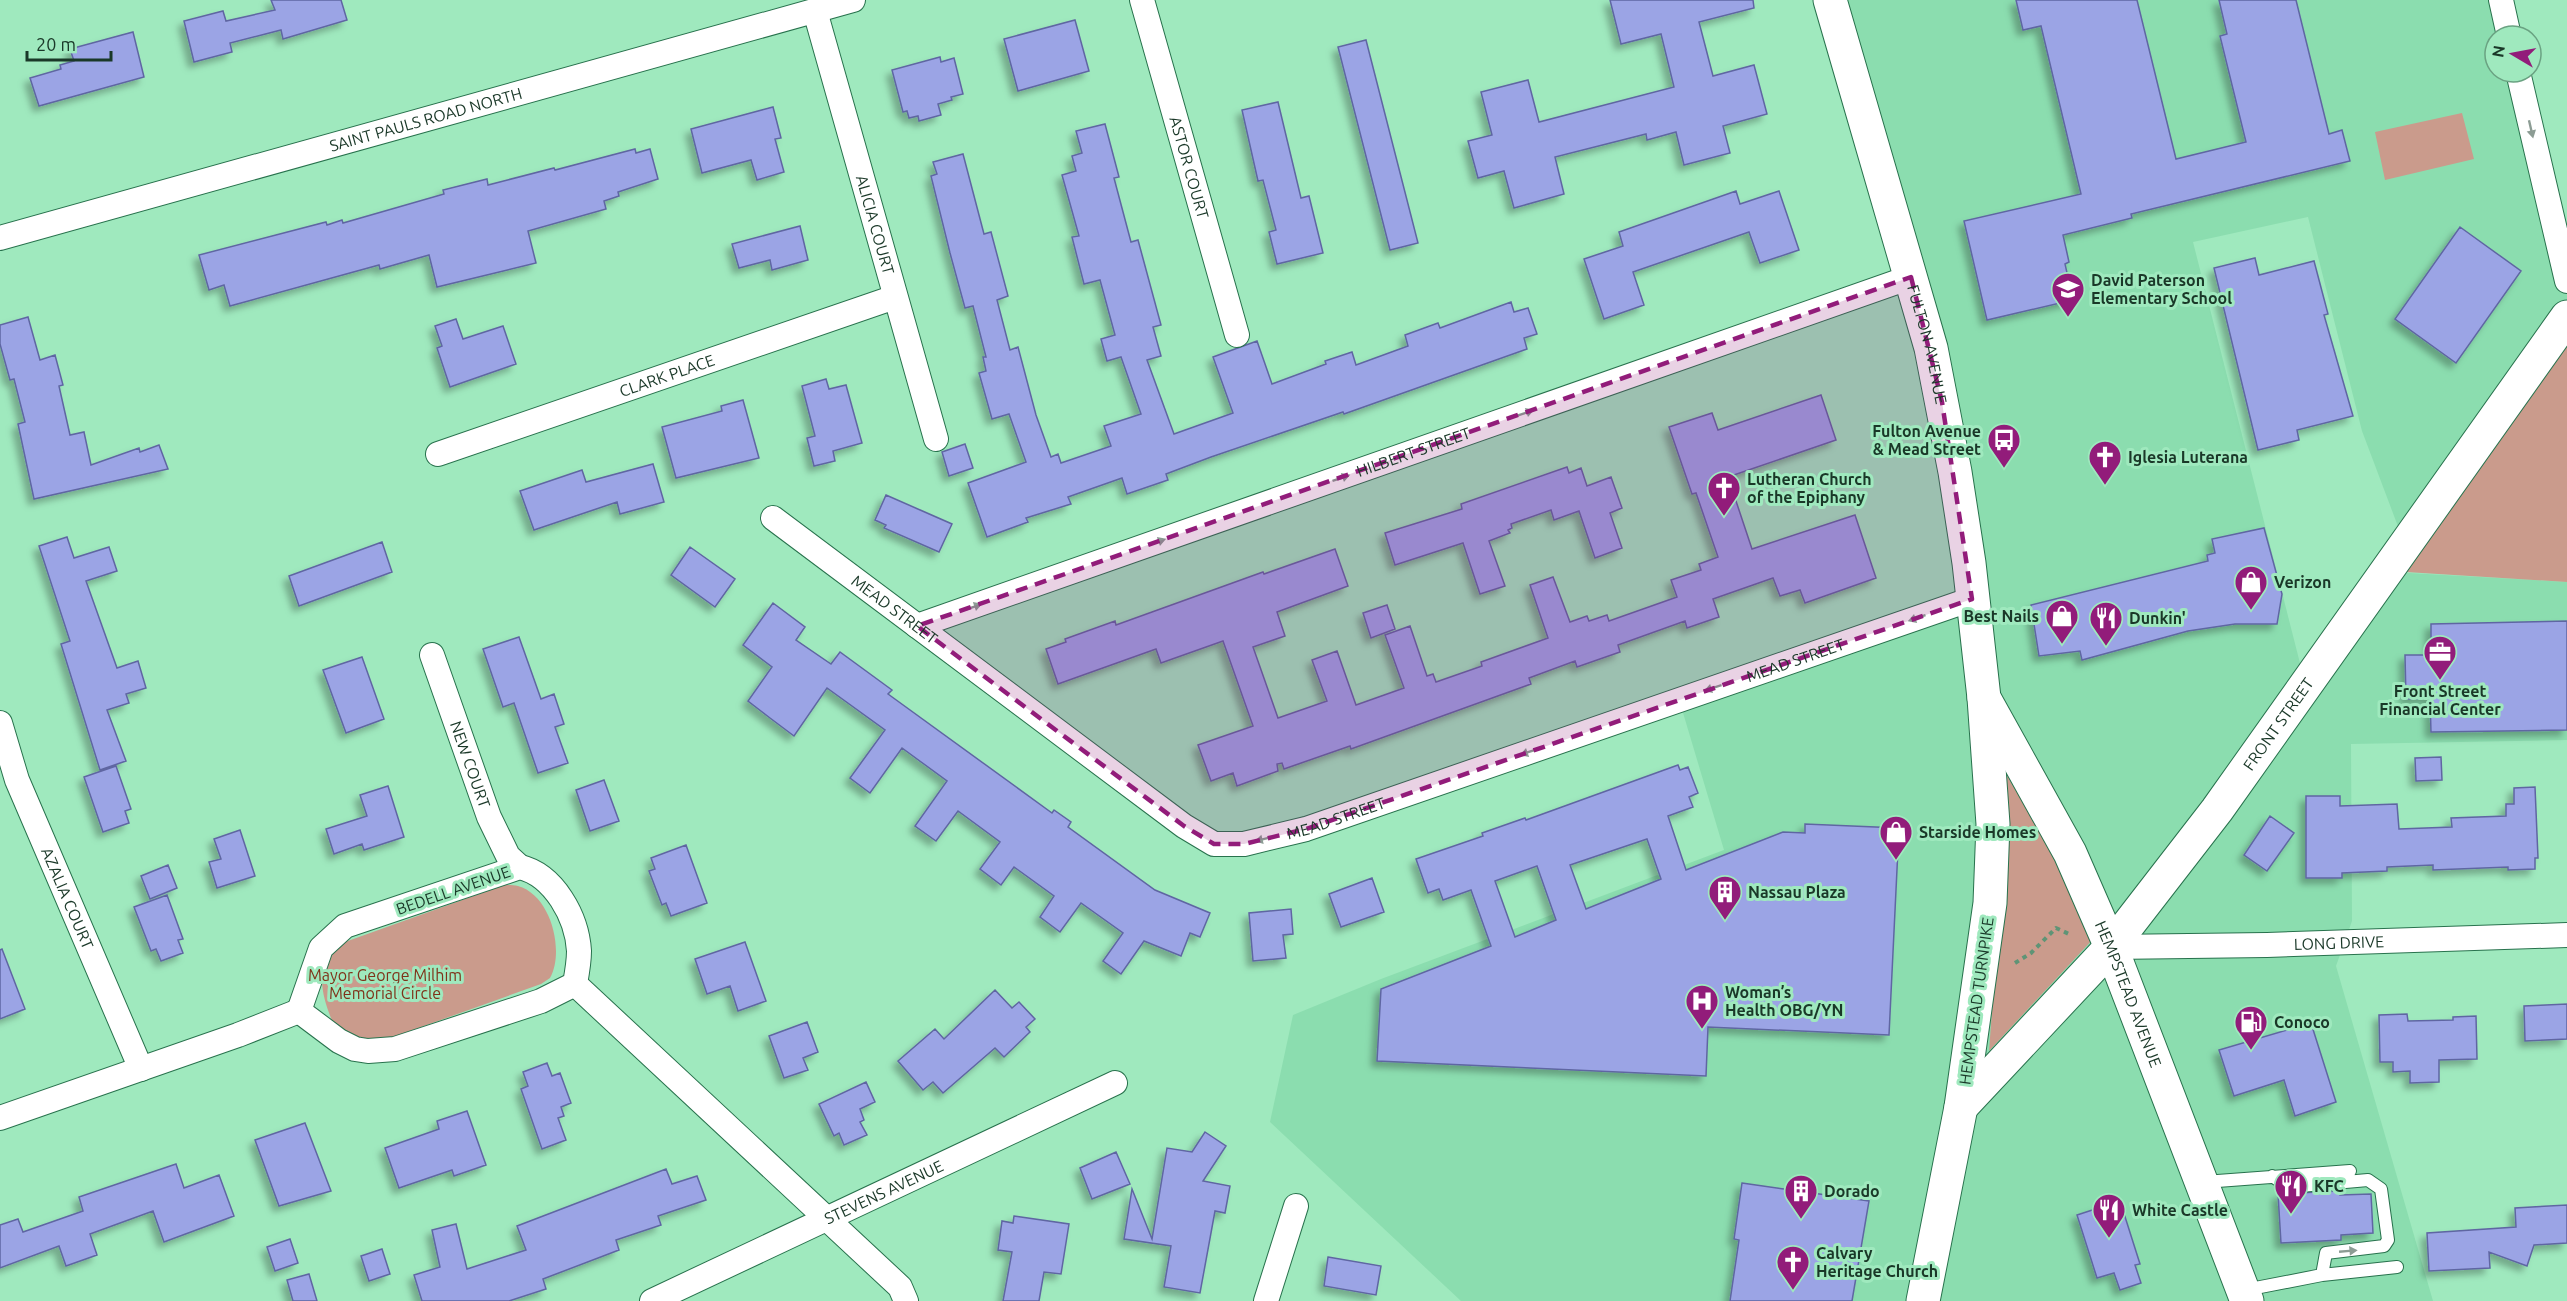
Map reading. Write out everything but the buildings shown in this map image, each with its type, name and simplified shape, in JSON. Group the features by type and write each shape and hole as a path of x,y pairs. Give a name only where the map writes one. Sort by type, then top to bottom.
{"main road":[{"name":"FULTON AVENUE","path":"1830,0 1911,277 1942,402 1955,472 1984,698"},
{"name":"FRONT STREET","path":"1962,1107 2111,947 2217,810 2567,317"},
{"name":"HEMPSTEAD AVENUE","path":"1984,698 2070,853 2111,947 2246,1296"},
{"name":"HEMPSTEAD TURNPIKE","path":"1923,1301 1962,1107 1990,903 1993,824 1984,698"}],"street":[{"name":"SAINT PAULS ROAD NORTH","path":"0,238 854,0"},
{"name":"ASTOR COURT","path":"1142,0 1237,335"},
{"path":"2501,0 2506,24"},
{"name":"ALICIA COURT","path":"815,11 936,439"},
{"path":"2521,84 2567,282"},
{"name":"HILBERT STREET","path":"917,626 1911,277"},
{"name":"CLARK PLACE","path":"438,454 896,297"},
{"name":"MEAD STREET","path":"773,518 1184,826 1214,844 1244,844 1306,829 1972,599"},
{"name":"NEW COURT","path":"432,655 489,817 503,848 520,867"},
{"name":"AZALIA COURT","path":"0,723 17,780 141,1069"},
{"name":"BEDELL AVENUE","path":"299,1011 321,948 345,926 520,867 533,870 542,876 560,897 573,925 579,950 575,984"},
{"name":"LONG DRIVE","path":"2111,947 2267,945 2567,935"},
{"path":"0,1118 299,1011 339,1041 355,1049 368,1051 395,1049 541,1001 575,984 900,1287 906,1301"},
{"name":"STEVENS AVENUE","path":"652,1301 1115,1083"},
{"path":"1266,1301 1296,1206"}],"lane":[{"path":"2202,1182 2350,1171"},
{"path":"2272,1176 2289,1187 2368,1180 2381,1189 2388,1240 2384,1246 2326,1253 2322,1275"},
{"path":"2246,1296 2322,1275 2397,1267"}],"path":[{"path":"2015,963 2031,953 2056,928 2069,934"}],"highlighted area":[{"path":"1911,277 1942,402 1972,599 1306,829 1244,844 1214,844 1184,826 917,626"}],"shaded area":[{"path":"1840,0 2492,0 2497,24 2483,24 2483,84 2512,84 2532,170 2567,296 2567,323 2391,572 2567,582 2567,740 2351,744 2352,921 2336,966 2433,1301 1461,1301 1270,1122 1293,1015 1381,979 1724,850 1678,696 1974,596","holes":["2308,217 2362,431 2405,545 2304,679 2193,242"]}],"green space":[{"path":"2462,113 2474,159 2385,180 2375,132"},
{"path":"2567,323 2567,582 2390,571"},
{"path":"2006,774 2045,840 2094,938 1989,1051 2004,854"},
{"name":"Mayor George Milhim Memorial Circle","path":"504,885 518,886 529,891 547,912 555,939 556,954 550,978 541,984 385,1040 367,1043 336,1030 323,994 322,982 323,971 334,951 345,942"}],"place":[{"name":"David Paterson Elementary School","path":"2068,318"},
{"name":"Fulton Avenue & Mead Street","path":"2004,469"},
{"name":"Iglesia Luterana","path":"2105,486"},
{"name":"Lutheran Church of the Epiphany","path":"1724,517"},
{"name":"Verizon","path":"2251,611"},
{"name":"Best Nails","path":"2062,645"},
{"name":"Dunkin'","path":"2106,647"},
{"name":"Front Street Financial Center","path":"2440,681"},
{"name":"Starside Homes","path":"1896,861"},
{"name":"Nassau Plaza","path":"1725,921"},
{"name":"Woman’s Health OBG/YN","path":"1702,1030"},
{"name":"Conoco","path":"2251,1051"},
{"name":"KFC","path":"2291,1215"},
{"name":"Dorado","path":"1801,1220"},
{"name":"White Castle","path":"2109,1239"},
{"name":"Calvary Heritage Church","path":"1793,1291"}]}
